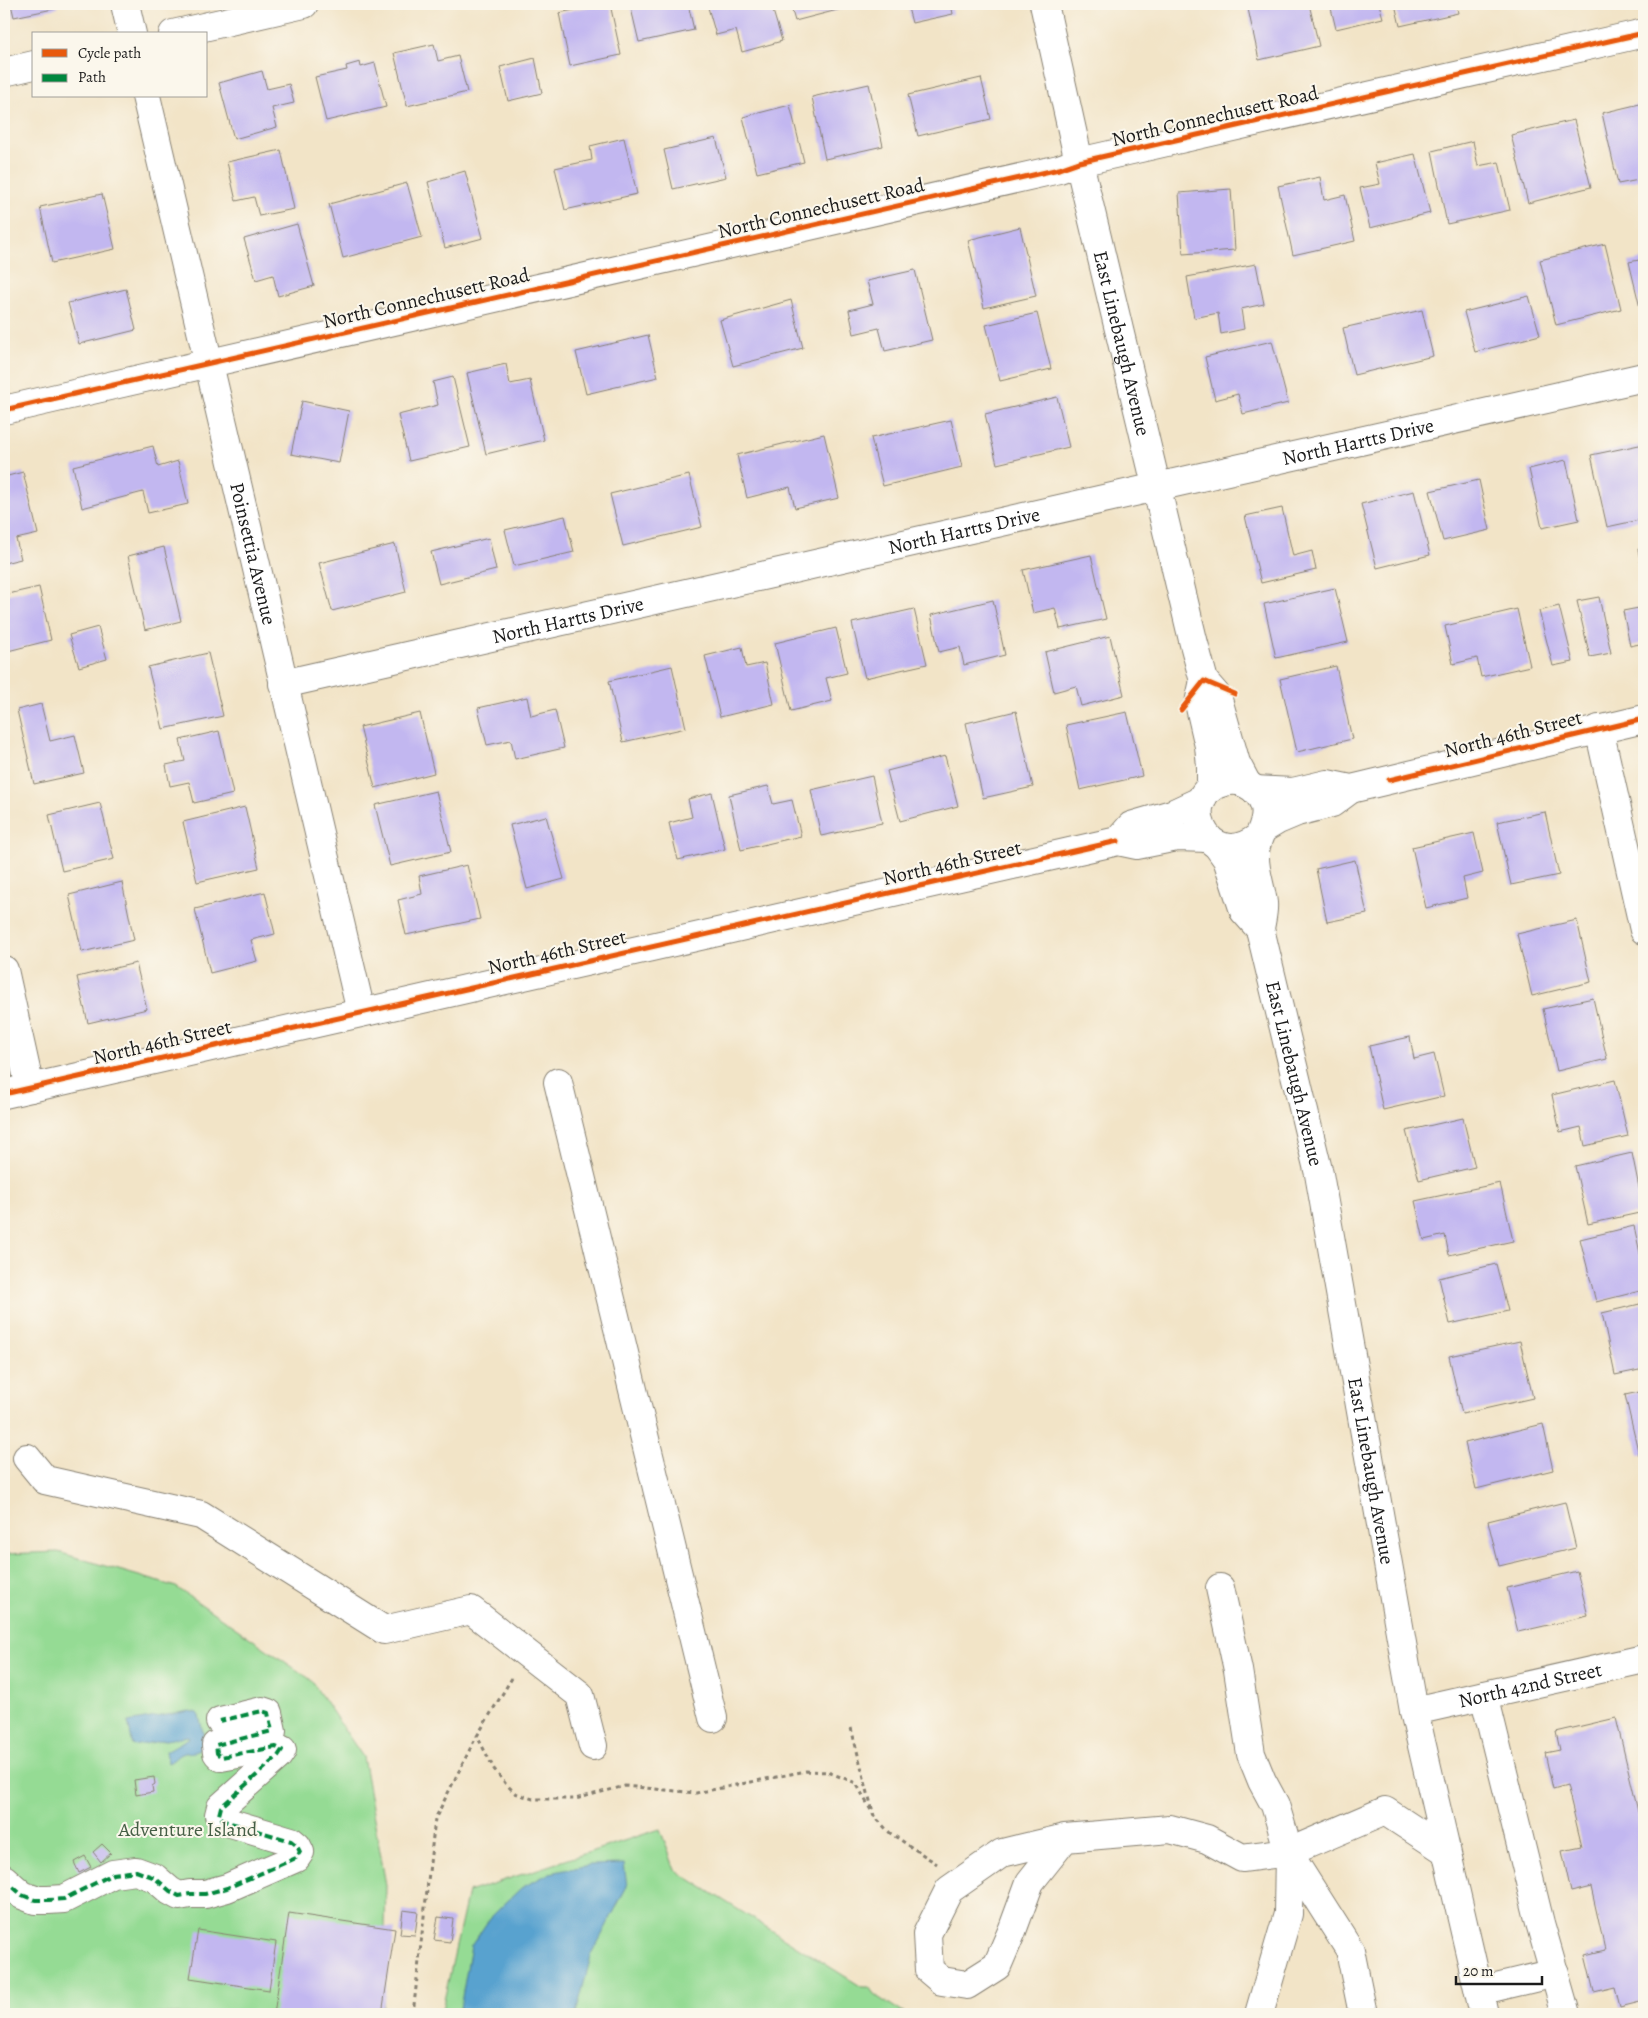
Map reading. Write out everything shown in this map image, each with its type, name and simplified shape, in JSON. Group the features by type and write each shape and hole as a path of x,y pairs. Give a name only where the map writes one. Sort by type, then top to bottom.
{"street":[{"path":"125,4 132,32"},
{"path":"181,32 304,4"},
{"name":"East Linebaugh Avenue","path":"1044,4 1156,487 1204,681 1216,696 1236,763 1251,787"},
{"name":"North Connechusett Road","path":"4,410 1040,174 1080,162 1644,33"},
{"path":"4,72 32,65"},
{"name":"Poinsettia Avenue","path":"146,98 360,1012"},
{"name":"North Hartts Drive","path":"283,684 1644,377"},
{"name":"East Linebaugh Avenue","path":"1204,681 1199,703 1209,746 1211,766 1206,794"},
{"name":"North 46th Street","path":"1260,833 1278,820 1297,812 1332,803 1351,789 1644,718"},
{"path":"1599,729 1644,930"},
{"path":"1228,781 1238,781 1251,787 1266,808 1260,833 1248,844 1238,848 1228,848 1212,842 1202,830 1199,820 1198,810 1206,794 1219,783 1228,781"},
{"name":"North 46th Street","path":"1251,787 1293,792 1327,784 1351,789"},
{"name":"North 46th Street","path":"1118,841 1132,826 1172,814 1206,794"},
{"name":"East Linebaugh Avenue","path":"1260,833 1255,854 1263,905 1260,929 1318,1174 1414,1711 1481,2003"},
{"name":"North 46th Street","path":"4,1094 1118,841 1137,845 1177,837 1212,842"},
{"name":"East Linebaugh Avenue","path":"1212,842 1227,859 1244,911 1260,929"},
{"path":"4,970 30,1088"},
{"path":"558,1082 713,1718"},
{"path":"27,1458 45,1480 201,1515 384,1630 471,1610 580,1695 593,1746"},
{"path":"1220,1588 1238,1670 1251,1754 1262,1781 1275,1805 1289,1852 1350,1950 1363,2014"},
{"name":"North 42nd Street","path":"1414,1711 1644,1659"},
{"path":"1484,1696 1540,1923 1566,2014"},
{"path":"4,1879 22,1895 35,1900 54,1900 64,1898 113,1874 136,1870 155,1878 179,1896 205,1894 227,1888 296,1858 300,1852 291,1840 224,1821 219,1815 221,1807 278,1756 282,1750 276,1747 221,1757 217,1753 216,1745 272,1731 268,1712 262,1711 220,1721"},
{"path":"1065,1838 1030,1882 997,1966 967,1985 942,1981 929,1970 927,1934 949,1890 1002,1853 1065,1838 1170,1829 1207,1839 1242,1858 1289,1852 1385,1811 1446,1851"},
{"path":"1259,2014 1288,1914 1289,1852"},
{"path":"1481,2003 1555,1973"}],"path":[{"path":"413,2014 435,1819 477,1736 512,1678"},
{"path":"851,1728 874,1816"},
{"path":"477,1736 494,1769 505,1783 515,1793 533,1799 575,1799 625,1786 696,1793 806,1771 828,1772 856,1784 874,1816 890,1833 963,1880"}],"green space":[{"name":"Adventure Island","path":"58,1552 176,1587 310,1679 363,1757 386,1885 383,2014 4,2014 4,1554"},
{"path":"660,1829 675,1870 862,1987 869,1987 874,1994 905,2014 441,2014 468,1892"}],"water":[{"path":"189,1711 197,1713 202,1730 203,1744 197,1751 181,1754 168,1763 166,1751 189,1738 188,1736 133,1746 128,1722"},
{"path":"624,1864 627,1886 591,1956 576,2014 459,2014 471,1946 490,1918 521,1888 550,1873 589,1865"}],"building":[{"path":"11,4 57,4 58,8 14,17"},
{"path":"610,4 621,55 570,66 559,13"},
{"path":"630,4 688,4 694,30 639,42"},
{"path":"707,4 771,4 782,41 742,52 736,30 716,35"},
{"path":"790,4 848,4 849,7 795,21"},
{"path":"907,4 951,4 953,14 912,23"},
{"path":"1247,4 1309,4 1319,46 1259,60"},
{"path":"1330,4 1379,4 1383,18 1336,29"},
{"path":"1395,4 1456,4 1458,13 1400,26"},
{"path":"434,44 438,61 458,56 467,92 407,106 394,53"},
{"path":"535,58 542,93 508,101 500,67"},
{"path":"360,62 361,67 375,63 386,107 326,121 315,77 347,70 346,66"},
{"path":"262,71 267,89 289,84 294,103 272,108 277,127 234,139 219,83"},
{"path":"981,78 991,119 918,136 908,95"},
{"path":"869,84 883,146 825,159 812,97"},
{"path":"1644,103 1644,179 1618,184 1602,113"},
{"path":"790,105 804,162 757,173 743,117"},
{"path":"1574,120 1591,187 1528,203 1511,135"},
{"path":"624,138 637,194 565,210 555,168 592,160 590,146"},
{"path":"716,138 726,177 673,189 664,150"},
{"path":"1473,141 1478,166 1499,162 1510,210 1447,224 1432,151"},
{"path":"281,150 294,209 259,216 254,197 236,201 227,162"},
{"path":"1415,154 1430,213 1370,228 1360,188 1380,184 1375,163"},
{"path":"465,171 483,238 445,248 428,182"},
{"path":"1320,177 1324,200 1345,195 1355,241 1293,255 1278,186"},
{"path":"407,183 422,237 343,258 329,204"},
{"path":"1231,189 1235,250 1183,254 1179,193"},
{"path":"102,194 115,249 52,263 40,207"},
{"path":"297,224 314,286 278,296 273,275 256,280 244,239"},
{"path":"1020,227 1036,296 984,308 968,240"},
{"path":"1605,244 1621,309 1556,325 1540,260"},
{"path":"1644,259 1644,307 1640,308 1629,262"},
{"path":"1256,264 1264,304 1241,309 1244,329 1221,334 1218,313 1194,318 1187,277"},
{"path":"915,270 932,340 885,351 879,328 854,334 849,310 873,304 867,281"},
{"path":"126,289 136,330 79,344 68,303"},
{"path":"1529,296 1540,335 1475,352 1464,312"},
{"path":"791,300 803,348 733,366 720,320"},
{"path":"1422,310 1433,356 1354,375 1343,328"},
{"path":"1037,313 1051,369 1000,381 986,325"},
{"path":"648,335 658,377 586,394 576,352"},
{"path":"1272,341 1288,403 1243,414 1238,394 1215,400 1205,357"},
{"path":"506,364 510,384 530,380 544,440 486,454 467,373"},
{"path":"453,377 470,447 409,461 398,415 438,405 433,382"},
{"path":"1057,397 1069,447 997,464 985,414"},
{"path":"302,401 349,411 339,463 291,454"},
{"path":"951,420 962,467 883,486 871,438"},
{"path":"824,434 839,498 795,508 790,487 747,498 737,455"},
{"path":"1644,444 1644,519 1607,527 1591,455"},
{"path":"153,446 158,467 178,461 188,504 148,513 143,492 82,508 73,466"},
{"path":"1566,460 1579,520 1542,528 1529,469"},
{"path":"23,472 38,534 16,539 21,559 4,563 4,477"},
{"path":"689,475 702,527 623,546 610,494"},
{"path":"1479,480 1490,530 1443,541 1430,491"},
{"path":"1414,491 1430,555 1377,568 1361,504"},
{"path":"1282,508 1293,556 1312,551 1316,570 1261,583 1245,516"},
{"path":"565,516 574,552 514,566 505,530"},
{"path":"489,538 496,570 439,584 431,552"},
{"path":"395,544 406,592 332,611 319,563"},
{"path":"164,547 181,621 145,630 128,556"},
{"path":"1644,548 1644,576 1643,576 1638,549"},
{"path":"1091,555 1106,619 1060,629 1055,608 1033,613 1023,570"},
{"path":"39,587 51,640 4,652 4,595"},
{"path":"1335,588 1348,642 1276,658 1264,604"},
{"path":"1599,597 1611,653 1590,657 1577,601"},
{"path":"993,600 1005,655 964,665 960,647 939,652 931,615"},
{"path":"1559,606 1573,662 1553,666 1539,611"},
{"path":"1644,607 1644,643 1630,646 1623,611"},
{"path":"914,609 927,664 865,678 852,623"},
{"path":"1517,609 1530,666 1481,677 1477,658 1453,664 1445,626"},
{"path":"98,627 107,659 79,667 69,635"},
{"path":"836,628 847,673 826,678 832,701 791,711 775,643"},
{"path":"1110,636 1124,695 1081,706 1076,686 1054,692 1045,652"},
{"path":"742,647 746,667 765,663 774,704 720,717 705,656"},
{"path":"208,653 223,716 163,729 148,667"},
{"path":"672,666 686,728 623,742 609,681"},
{"path":"1336,666 1352,739 1297,752 1280,679"},
{"path":"527,697 531,716 555,710 564,748 515,759 511,740 487,745 478,708"},
{"path":"41,704 50,741 75,735 84,773 34,784 17,710"},
{"path":"1016,711 1033,787 983,798 966,723"},
{"path":"1127,712 1142,776 1080,790 1066,725"},
{"path":"420,713 434,773 375,788 360,727"},
{"path":"219,731 233,794 194,803 189,782 170,786 166,765 185,761 180,740"},
{"path":"945,756 958,806 900,821 887,771"},
{"path":"872,776 882,823 821,836 811,790"},
{"path":"768,786 773,804 792,800 801,836 741,850 729,795"},
{"path":"436,791 451,852 390,866 375,805"},
{"path":"712,793 725,849 678,860 669,823 692,817 688,799"},
{"path":"100,803 114,859 62,871 49,815"},
{"path":"245,807 259,868 197,882 183,822"},
{"path":"1545,812 1559,875 1511,885 1497,822"},
{"path":"546,816 564,879 527,889 510,825"},
{"path":"1474,833 1483,873 1463,878 1467,898 1426,908 1412,847"},
{"path":"1355,860 1367,914 1327,922 1316,869"},
{"path":"467,865 480,919 406,935 398,900 422,894 419,876"},
{"path":"122,882 134,940 82,952 69,895"},
{"path":"265,892 275,934 251,940 257,961 210,973 195,909"},
{"path":"1577,920 1591,982 1532,996 1517,934"},
{"path":"136,963 147,1009 88,1023 77,977"},
{"path":"1593,998 1607,1059 1557,1071 1543,1009"},
{"path":"1410,1037 1414,1059 1434,1054 1444,1096 1383,1110 1369,1046"},
{"path":"1615,1080 1628,1136 1585,1146 1581,1127 1560,1132 1552,1095"},
{"path":"1463,1118 1475,1167 1419,1180 1406,1131"},
{"path":"1632,1153 1644,1212 1588,1224 1575,1166"},
{"path":"1500,1183 1513,1241 1449,1255 1445,1235 1424,1240 1415,1201"},
{"path":"1634,1226 1644,1271 1644,1290 1596,1302 1580,1239"},
{"path":"1496,1264 1508,1311 1450,1324 1439,1278"},
{"path":"1644,1303 1644,1369 1615,1375 1602,1313"},
{"path":"1520,1341 1533,1398 1462,1414 1449,1356"},
{"path":"1644,1391 1644,1454 1639,1455 1625,1395"},
{"path":"1543,1424 1553,1470 1476,1489 1465,1443"},
{"path":"1565,1502 1576,1548 1499,1566 1488,1521"},
{"path":"1577,1571 1588,1616 1518,1632 1507,1588"},
{"path":"1616,1718 1644,1837 1644,2001 1620,2007 1615,1987 1594,1992 1585,1955 1605,1950 1591,1887 1571,1892 1562,1851 1582,1847 1567,1785 1553,1789 1545,1753 1560,1750 1556,1732"},
{"path":"154,1777 153,1792 136,1795 134,1780"},
{"path":"102,1844 111,1853 101,1862 93,1852"},
{"path":"85,1856 91,1867 79,1873 74,1862"},
{"path":"403,1910 418,1912 415,1935 400,1934"},
{"path":"289,1913 395,1929 382,2014 274,2014"},
{"path":"438,1917 453,1919 450,1942 434,1940"},
{"path":"198,1930 276,1942 269,1990 190,1978"}],"marked path":[{"path":"4,1879 22,1895 35,1900 48,1900 64,1899 113,1874 136,1871 155,1878 179,1896 205,1894 227,1888 296,1858 300,1852 291,1841 224,1821 219,1815 221,1807 278,1756 282,1750 276,1747 221,1757 217,1753 216,1745 272,1731 268,1713 262,1711 220,1721"}],"cycle path":[{"path":"4,410 1644,33"},
{"path":"1181,710 1204,681 1235,694"},
{"path":"1389,780 1644,719"},
{"path":"4,1094 1118,841"}]}
